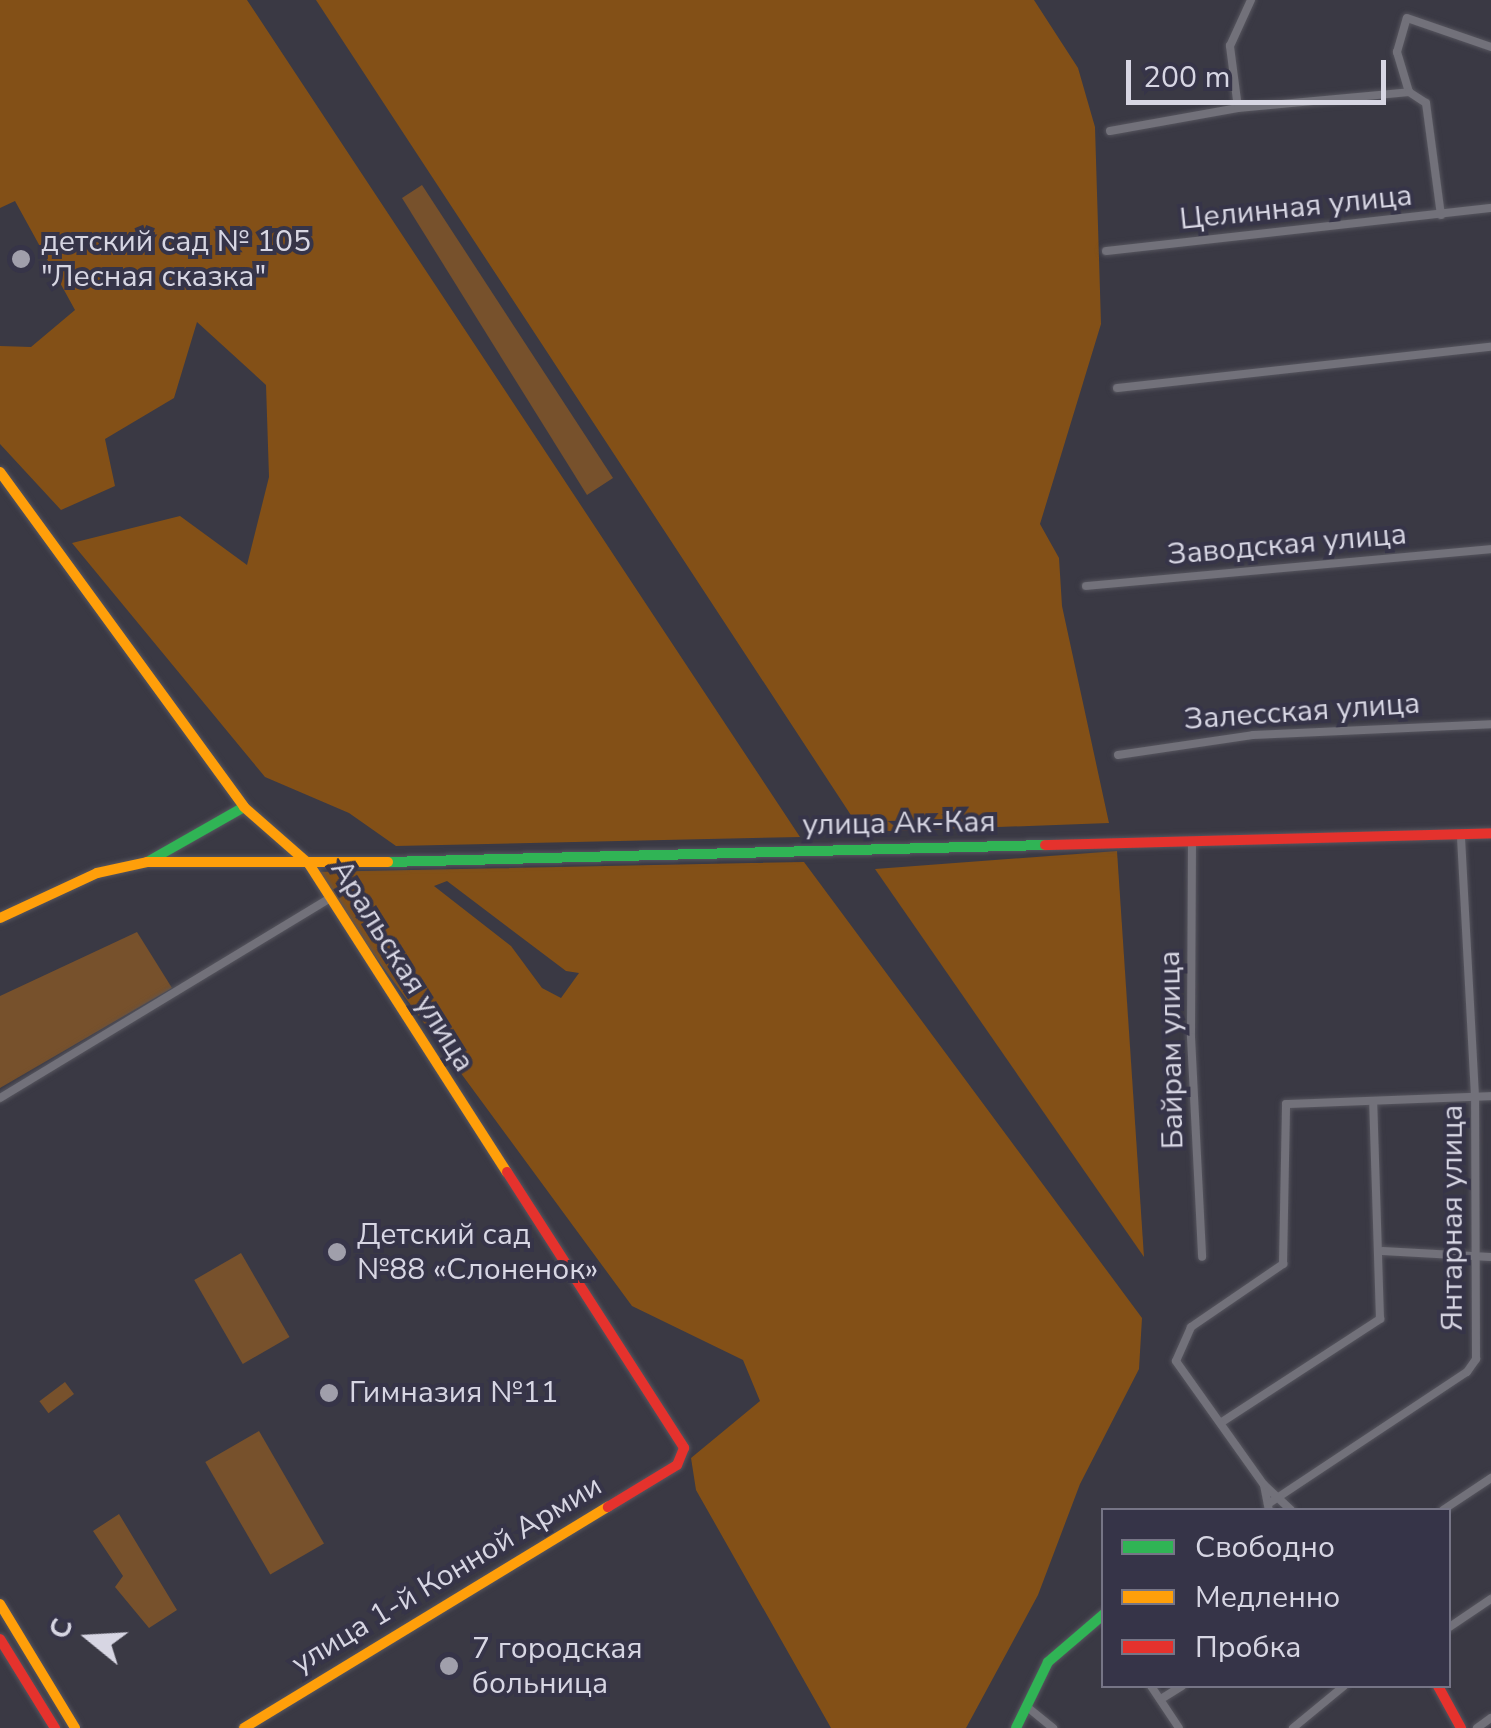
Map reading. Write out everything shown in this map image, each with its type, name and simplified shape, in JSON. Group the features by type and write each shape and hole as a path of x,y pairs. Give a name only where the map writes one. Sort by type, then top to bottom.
{"street":[{"path":"1238,108 1230,46 1251,0"},
{"path":"1409,92 1396,52 1407,18 1491,47"},
{"path":"1110,131 1238,108 1409,92 1426,103 1441,215"},
{"name":"Целинная улица","path":"1106,251 1491,208"},
{"path":"1118,388 1491,347"},
{"name":"Аральская улица","path":"0,472 244,807 308,864 684,1448 677,1465"},
{"name":"Заводская улица","path":"1086,586 1491,550"},
{"name":"Залесская улица","path":"1118,754 1253,734 1491,724"},
{"path":"148,862 244,807"},
{"name":"улица Ак-Кая","path":"308,864 1491,833"},
{"name":"Янтарная улица","path":"1268,1507 1467,1372 1476,1359 1476,1096 1461,834"},
{"name":"Байрам улица","path":"1192,842 1191,1038 1202,1257"},
{"path":"0,918 97,873 148,862 308,864"},
{"path":"0,1098 328,899"},
{"path":"1290,1508 1264,1485 1176,1361 1191,1327 1284,1264 1286,1104 1491,1096"},
{"path":"1222,1422 1380,1319 1382,1251 1374,1101"},
{"path":"1382,1251 1491,1257"},
{"name":"улица 1-й Конной Армии","path":"244,1728 677,1465"},
{"path":"1445,1508 1491,1478"},
{"path":"1264,1485 1268,1507"},
{"path":"1451,1626 1491,1599"},
{"path":"0,1604 75,1728"},
{"path":"1016,1728 1060,1648 1101,1616"},
{"path":"0,1638 55,1728"},
{"path":"23,1675 38,1667"},
{"path":"1152,1688 1179,1728"},
{"path":"1160,1699 1179,1688"},
{"path":"1293,1728 1342,1688"},
{"path":"1439,1688 1461,1728"},
{"path":"1026,1706 1053,1728"},
{"path":"1477,1728 1491,1718"}],"shaded area":[{"path":"0,0 247,0 800,837 396,846 349,813 265,777 72,543 180,516 247,565 269,477 266,385 197,322 174,398 105,439 115,486 61,510 0,444 0,346 31,347 75,310 15,201 0,208"},
{"path":"316,0 1034,0 1078,68 1095,127 1101,324 1040,524 1059,558 1062,606 1109,823 862,832"},
{"path":"422,185 613,478 587,495 402,198"},
{"path":"1117,851 1144,1257 875,869"},
{"path":"804,862 1142,1318 1139,1369 1080,1484 1038,1595 966,1728 831,1728 696,1490 691,1458 760,1401 743,1360 632,1306 313,872","holes":["447,881 566,971 579,973 561,998 542,988 511,946 434,886"]},
{"path":"137,932 172,988 0,1088 0,996"},
{"path":"241,1253 290,1337 243,1364 194,1280"},
{"path":"65,1382 74,1394 48,1413 39,1401"},
{"path":"259,1431 324,1544 270,1575 205,1462"},
{"path":"119,1514 177,1610 149,1628 115,1587 123,1576 93,1531"}],"traffic: fast":[{"path":"149,861 244,807"},
{"path":"388,862 1045,845"},
{"path":"1016,1728 1048,1662 1101,1617"}],"traffic: slow":[{"path":"0,472 244,807 309,864 507,1172"},
{"path":"0,918 97,873 147,862 388,862"},
{"path":"244,1728 608,1507"},
{"path":"0,1604 75,1728"}],"traffic: jam":[{"path":"1045,845 1491,833"},
{"path":"507,1172 684,1448 677,1465 608,1507"},
{"path":"0,1639 55,1728"},
{"path":"1439,1688 1461,1728"}],"place":[{"name":"детский сад № 105 \"Лесная сказка\"","path":"21,259"},
{"name":"Детский сад №88 «Слоненок»","path":"337,1252"},
{"name":"Гимназия №11","path":"329,1393"},
{"name":"7 городская больница","path":"449,1666"}]}
